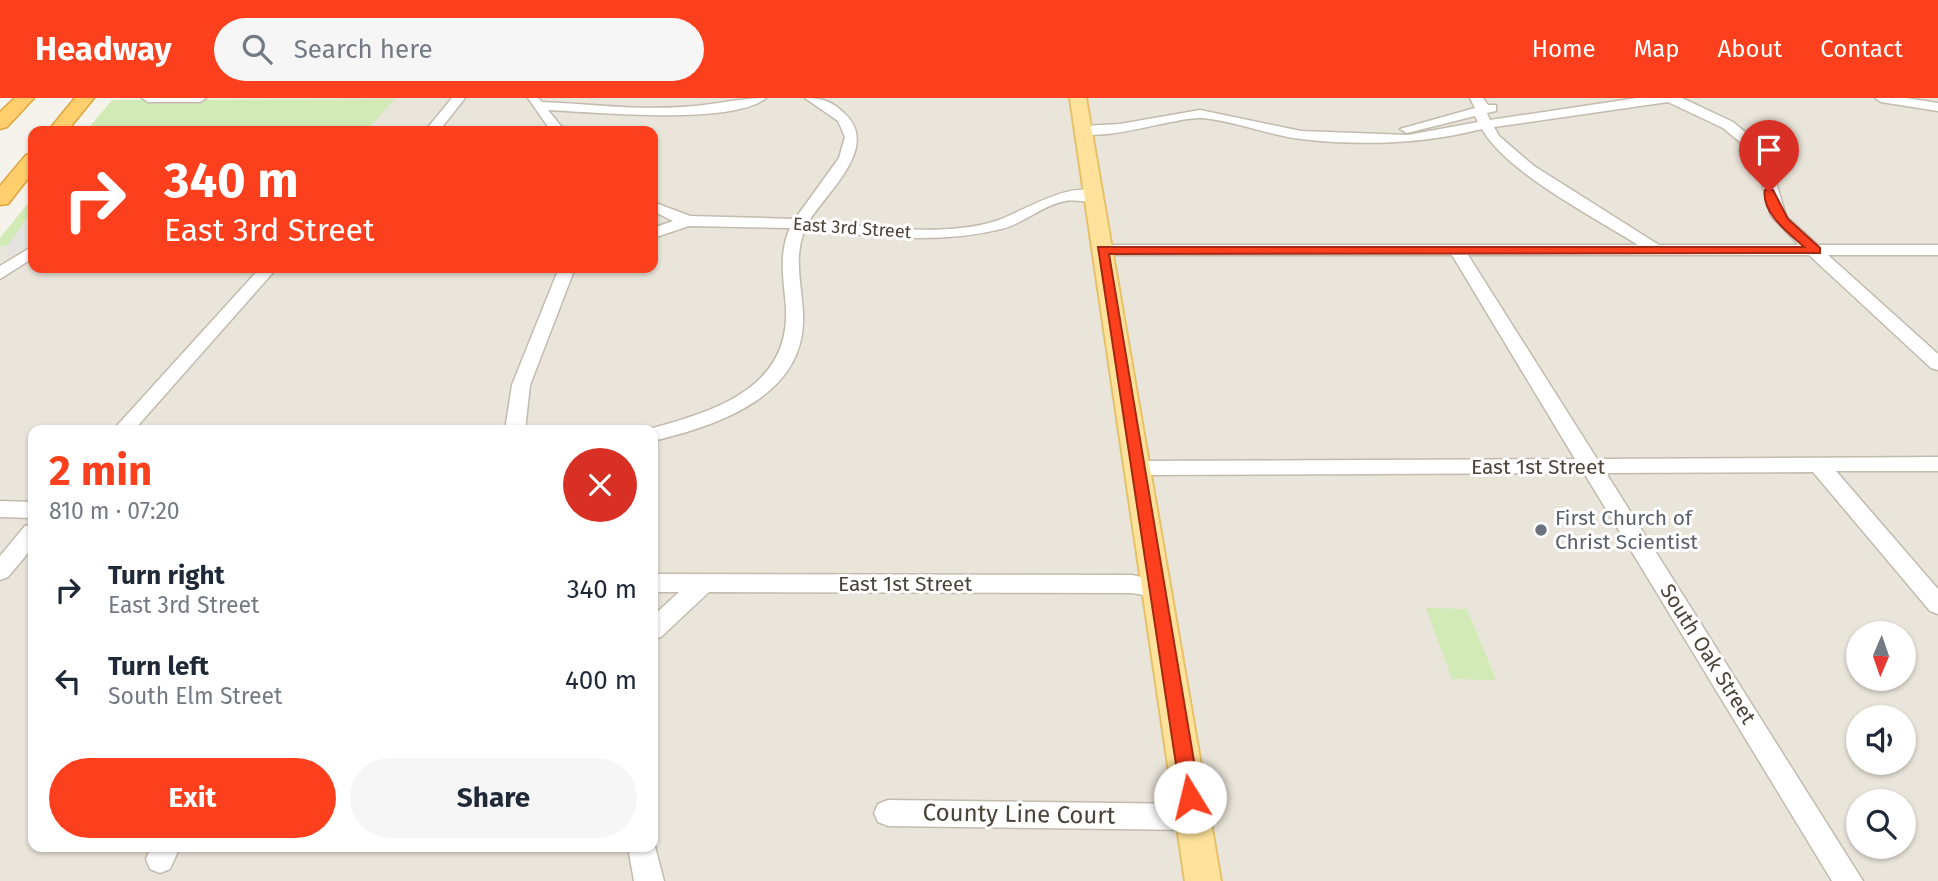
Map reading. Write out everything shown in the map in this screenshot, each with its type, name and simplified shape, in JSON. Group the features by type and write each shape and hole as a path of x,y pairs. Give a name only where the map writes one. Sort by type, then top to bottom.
{"highway":[{"path":"0,123 25,98"},
{"path":"61,126 85,98"},
{"path":"0,199 28,165"}],"main road":[{"path":"1078,98 1203,881"}],"street":[{"path":"148,98 200,98"},
{"path":"436,126 459,98"},
{"path":"534,102 679,110 730,106 760,98"},
{"path":"658,433 736,407 757,393 778,371 790,349 795,329 790,253 799,225 813,199 849,158 852,147 852,136 843,118 811,98"},
{"path":"1368,140 1479,104 1570,98"},
{"path":"1083,130 1120,128 1200,114 1301,135 1368,140 1426,138 1513,118 1669,98 1730,125 1749,140 1765,167 1771,202 1777,214 1938,364"},
{"path":"1881,98 1938,109"},
{"path":"1907,98 1923,105"},
{"path":"534,102 554,126"},
{"path":"1479,104 1480,114 1494,138 1529,169 1656,250"},
{"name":"East 3rd Street","path":"658,231 687,221 799,225 893,234 967,231 1000,225 1061,197 1093,196"},
{"name":"East 3rd Street","path":"658,208 687,221"},
{"name":"South Oak Street","path":"1456,249 1848,881"},
{"path":"1102,250 1938,250"},
{"path":"0,274 28,254"},
{"path":"128,425 264,273"},
{"path":"516,425 521,385 564,277"},
{"name":"East 1st Street","path":"1137,468 1938,464"},
{"path":"1819,465 1938,605"},
{"path":"0,509 28,510"},
{"path":"0,571 28,538"},
{"name":"East 1st Street","path":"658,583 1132,584 1156,588"},
{"path":"658,626 703,584"},
{"name":"County Line Court","path":"888,813 1193,817"},
{"path":"643,852 649,881"}],"shaded area":[{"path":"113,98 1070,98 1190,881 0,881 0,246 28,246 28,273 658,273 658,126 370,126 394,99"},
{"path":"1083,98 1938,98 1938,881 1216,881"},
{"path":"28,217 28,250 15,257 4,250"}],"green space":[{"path":"395,99 371,126 90,126 112,100"},
{"path":"28,203 28,246 0,246 0,238"},
{"path":"1426,608 1467,609 1496,680 1452,679"}],"place":[{"name":"First Church of Christ Scientist","path":"1541,530"}],"route":[{"path":"1190,797 1102,250 1816,251 1783,222 1771,202 1769,192"}]}
